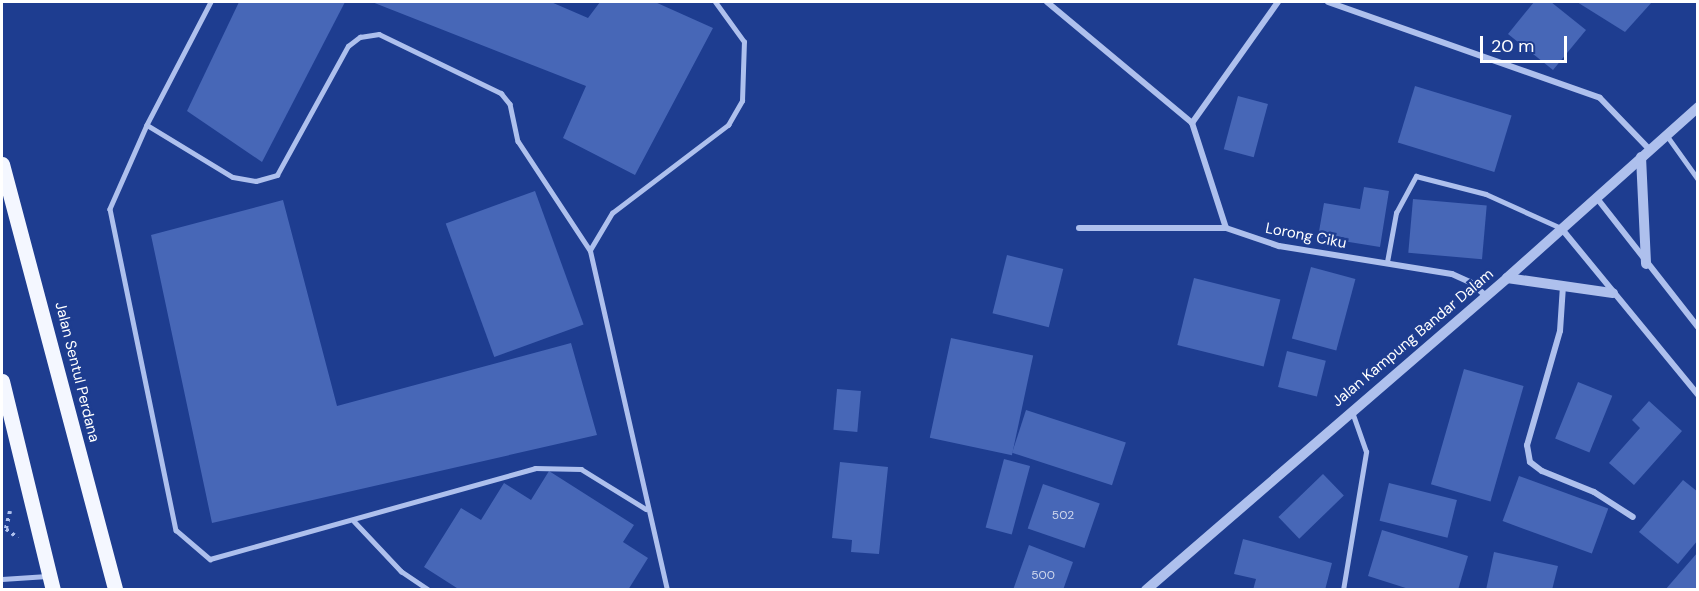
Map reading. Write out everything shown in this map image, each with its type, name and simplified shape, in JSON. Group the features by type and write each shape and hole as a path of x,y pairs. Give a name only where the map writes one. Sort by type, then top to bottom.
{"main road":[{"name":"Jalan Sentul Perdana","path":"2,164 115,590"},
{"path":"2,381 51,583"}],"street":[{"path":"1047,2 1192,123 1226,228"},
{"path":"1192,123 1278,2"},
{"path":"1328,2 1600,98 1646,154 1646,264"},
{"name":"Jalan Kampung Bandar Dalam","path":"1146,590 1351,409 1507,278 1698,106"},
{"path":"1596,197 1646,264 1698,327"},
{"name":"Lorong Ciku","path":"1079,228 1226,228 1279,246 1452,274 1470,282 1486,296"},
{"path":"1561,228 1698,395"},
{"path":"1507,278 1612,293"},
{"path":"1563,286 1560,331 1527,445 1530,462 1542,471 1594,492 1633,517"}],"lane":[{"path":"211,2 147,125 110,209 177,530 210,559 354,521 536,468 581,469 646,508"},
{"path":"590,250 612,213 728,125 742,101 744,42 715,2"},
{"path":"147,125 233,177 256,181 277,176 348,46 360,37 379,34 501,93 510,104 518,141 590,250 646,508 667,590"},
{"path":"1666,134 1698,179"},
{"path":"1387,262 1396,213 1416,176 1486,194 1561,228"},
{"path":"1343,590 1366,452 1351,409"},
{"path":"354,521 400,571 429,590"},
{"path":"2,579 51,583"}],"building":[{"path":"239,2 345,2 262,162 187,111"},
{"path":"372,2 551,2 588,18 600,2 655,2 713,28 635,175 563,138 586,86"},
{"path":"1534,2 1551,2 1586,30 1553,70 1508,34"},
{"path":"1577,2 1652,2 1625,32"},
{"path":"1415,86 1512,116 1494,172 1398,142"},
{"path":"1238,96 1268,104 1254,157 1224,149"},
{"path":"1364,187 1389,191 1380,247 1318,237 1324,203 1360,209"},
{"path":"535,191 584,324 494,357 446,223"},
{"path":"1413,199 1487,205 1482,259 1408,253"},
{"path":"283,200 337,406 571,343 597,435 212,523 151,235"},
{"path":"1007,255 1063,269 1049,327 992,313"},
{"path":"1311,267 1355,279 1336,350 1292,338"},
{"path":"1194,278 1280,300 1264,366 1177,345"},
{"path":"951,338 1033,355 1012,455 930,438"},
{"path":"1287,351 1326,361 1317,397 1278,387"},
{"path":"1464,369 1524,386 1491,501 1431,484"},
{"path":"1578,382 1612,396 1589,452 1555,439"},
{"path":"837,389 861,391 857,432 833,430"},
{"path":"1649,401 1682,431 1634,485 1609,463 1640,428 1632,420"},
{"path":"1026,410 1126,442 1112,485 1012,453"},
{"path":"1004,459 1030,466 1012,535 986,528"},
{"path":"840,462 888,467 879,554 851,552 852,540 832,538"},
{"path":"549,471 634,525 623,542 648,558 628,590 460,590 424,567 461,508 481,520 504,483 531,500"},
{"path":"1323,474 1344,496 1299,539 1278,517"},
{"path":"1519,476 1608,508 1592,554 1503,521"},
{"path":"1683,480 1698,492 1698,540 1678,564 1639,532"},
{"path":"1389,483 1457,500 1447,538 1380,521"},
{"path":"1043,484 1100,504 1084,548 1028,528"},
{"path":"1382,530 1468,556 1458,590 1412,590 1368,576"},
{"path":"1243,539 1332,563 1325,590 1253,590 1256,579 1234,574"},
{"path":"1029,545 1073,562 1063,590 1013,590"},
{"path":"1494,552 1558,566 1552,590 1486,590"},
{"path":"1698,552 1698,590 1665,590"}]}
